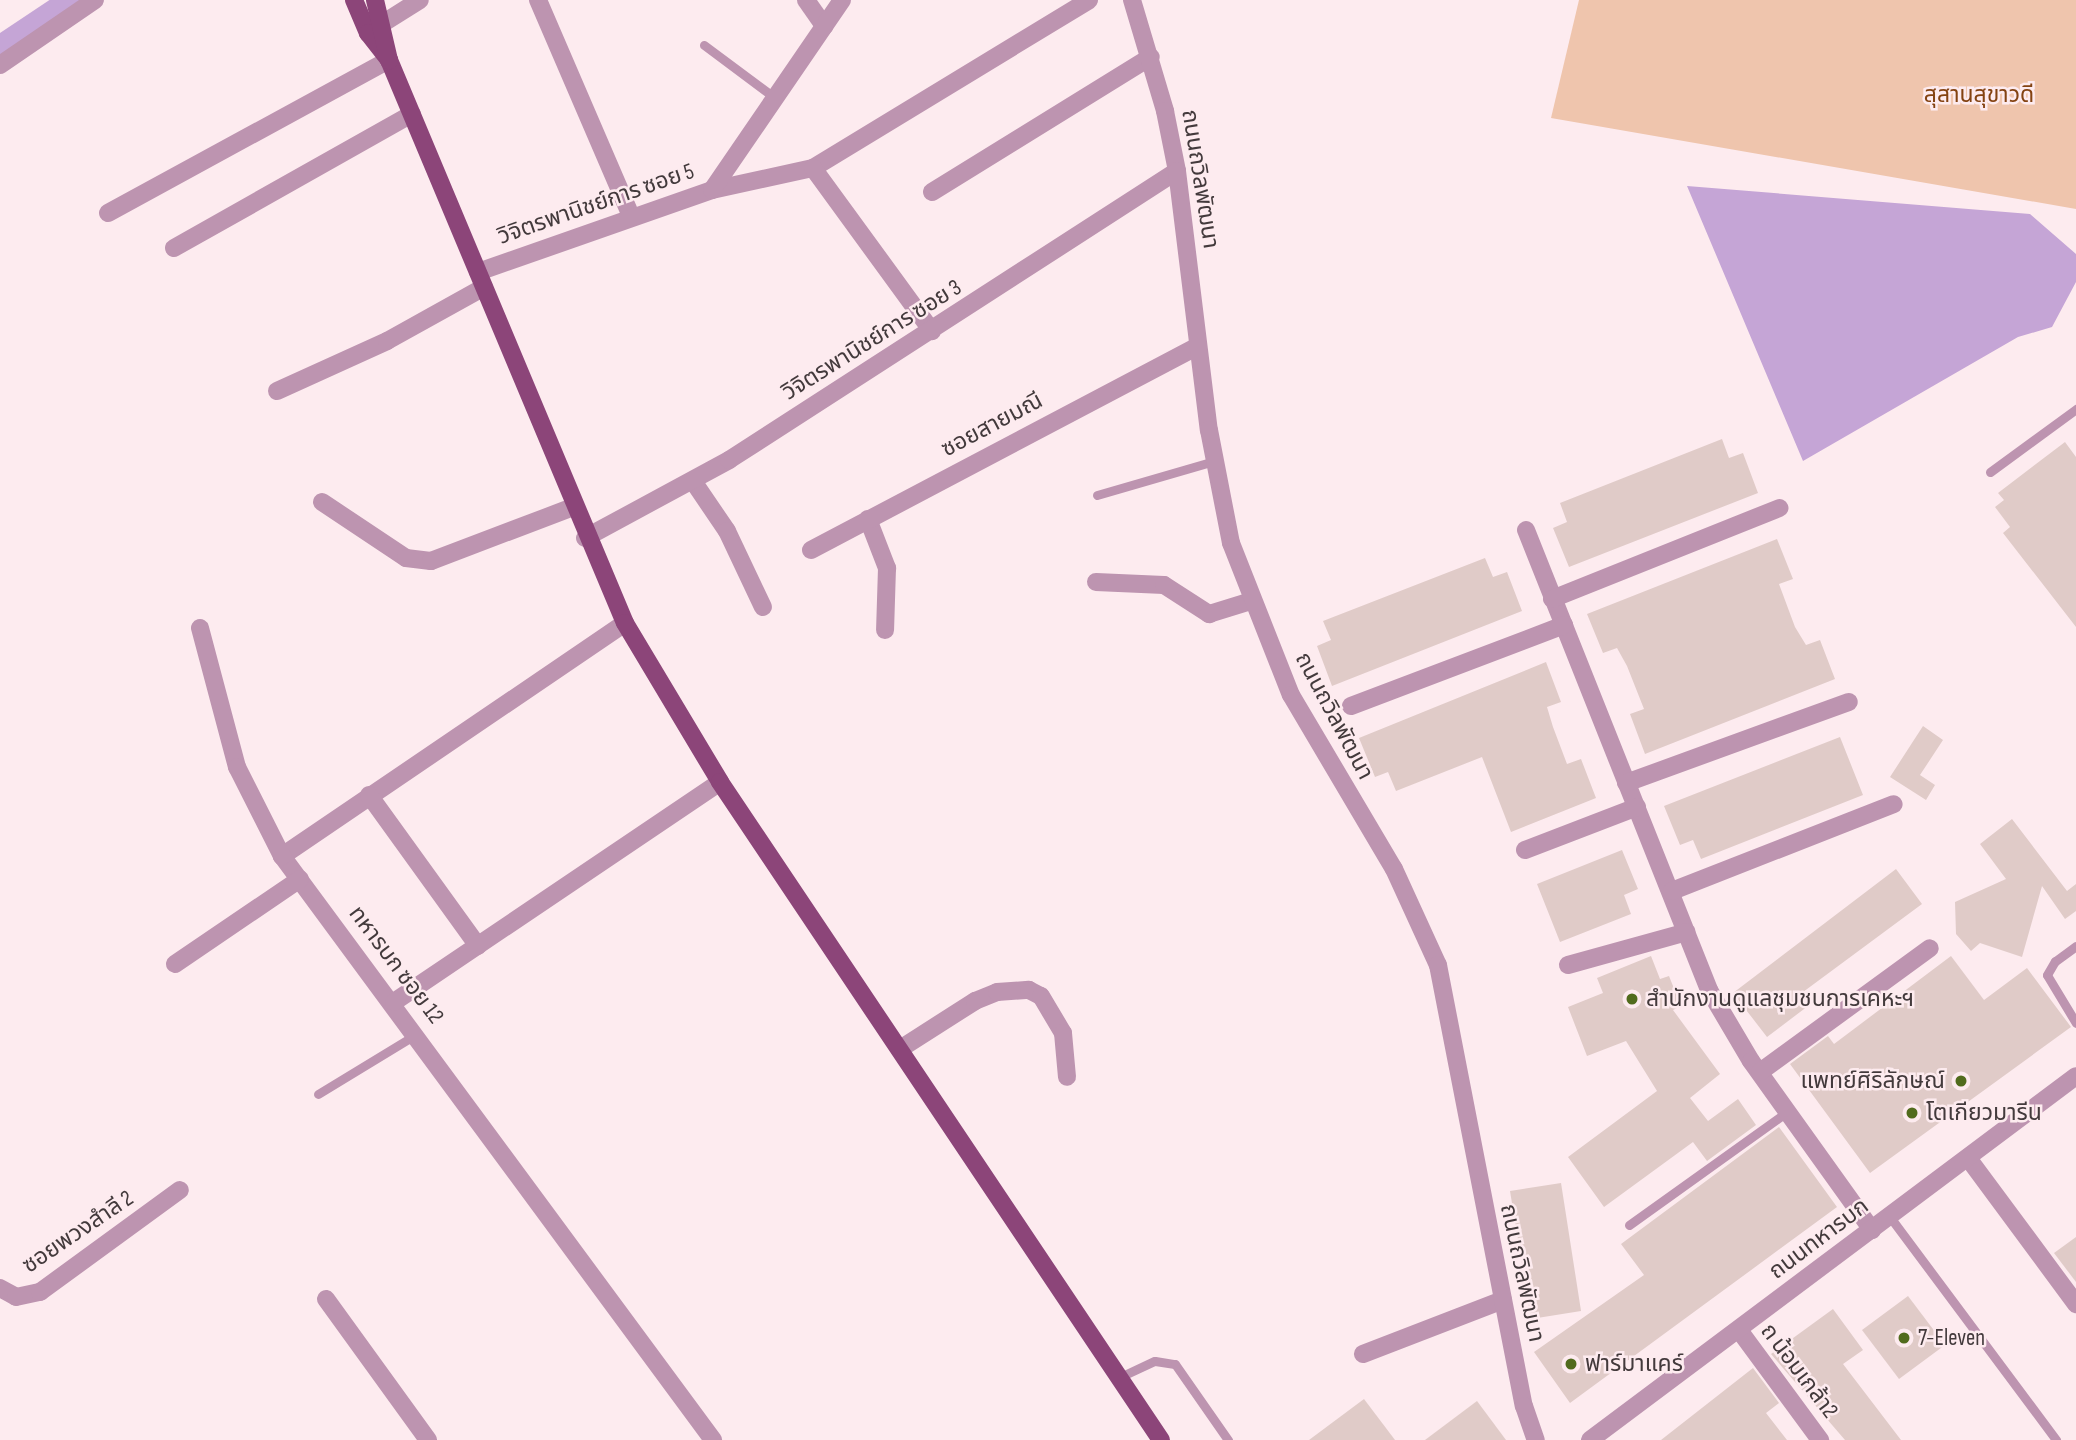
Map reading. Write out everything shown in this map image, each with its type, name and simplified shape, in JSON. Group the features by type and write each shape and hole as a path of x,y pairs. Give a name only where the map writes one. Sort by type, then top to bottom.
{"main road":[{"path":"354,0 368,33 389,60 585,538 625,623 720,782 1161,1440"},
{"path":"375,0 385,22 389,60"}],"street":[{"path":"0,65 95,0"},
{"path":"385,22 420,0"},
{"path":"538,0 631,216"},
{"path":"806,0 824,26"},
{"name":"วิจิตรพานิชย์การ ซอย 5","path":"277,391 387,341 481,280 631,216 712,190 842,0"},
{"path":"712,190 813,168 1089,0"},
{"name":"ถนนถวิลพัฒนา","path":"1132,0 1151,57 1177,172 1214,461 1251,601 1307,727 1394,869 1438,965 1503,1300 1536,1440"},
{"path":"932,192 1151,57"},
{"path":"108,213 389,60"},
{"path":"174,248 412,114"},
{"path":"813,168 932,331"},
{"name":"วิจิตรพานิชย์การ ซอย 3","path":"585,538 693,481 932,331 1177,172"},
{"name":"ซอยสายมณี","path":"811,551 1199,346"},
{"path":"693,481 727,531 763,607"},
{"path":"322,502 406,558 431,561 573,507"},
{"path":"1552,599 1779,508"},
{"path":"868,519 887,568 885,630"},
{"path":"1526,530 1626,783 1672,891 1709,990 1760,1072 1872,1230"},
{"path":"1096,582 1164,585 1209,614 1251,601"},
{"path":"282,856 625,623"},
{"path":"1351,706 1564,625"},
{"name":"ทหารบก ซอย 12","path":"200,628 237,767 282,856 394,1002 713,1440"},
{"path":"1626,783 1849,702"},
{"path":"394,1002 720,782"},
{"path":"369,795 478,946"},
{"path":"1672,891 1894,804"},
{"path":"1524,850 1637,807"},
{"path":"175,964 300,879"},
{"path":"1568,965 1687,932"},
{"path":"1760,1072 1930,948"},
{"path":"900,1049 975,1001 997,992 1029,990 1041,996 1063,1033 1068,1077"},
{"name":"ถนนทหารบก","path":"1594,1439 2076,1076"},
{"path":"1968,1158 2076,1304"},
{"name":"ซอยพวงสำลี 2","path":"0,1288 16,1297 40,1292 180,1190"},
{"path":"326,1299 428,1440"},
{"path":"1363,1354 1503,1300"},
{"name":"ถ น้อมเกล้า2","path":"1739,1330 1820,1440"}],"lane":[{"path":"704,45 775,98"},
{"path":"1990,472 2076,409"},
{"path":"1097,495 1214,461"},
{"path":"2076,946 2055,961 2047,975 2076,1023"},
{"path":"318,1094 417,1034"},
{"path":"1629,1225 1788,1111"},
{"path":"1890,1217 2056,1440"},
{"path":"1120,1377 1155,1361 1175,1364 1227,1440"}],"green space":[{"name":"สุสานสุขาวดี","path":"1579,0 2076,0 2076,209 1551,118"}],"shaded area":[{"path":"1687,186 2030,214 2076,254 2076,282 2052,327 2018,337 1803,461"}],"building":[{"path":"1722,439 1729,458 1743,453 1758,493 1569,567 1553,528 1567,522 1560,503"},
{"path":"2065,442 2076,457 2076,627 2003,533 2010,527 1995,507 2004,500 1998,493"},
{"path":"1777,539 1793,579 1779,584 1795,627 1806,645 1820,640 1835,679 1645,754 1630,714 1644,709 1627,666 1617,648 1603,653 1587,614"},
{"path":"1485,558 1493,577 1507,572 1522,611 1332,686 1317,646 1331,640 1323,621"},
{"path":"1546,662 1561,702 1547,707 1553,727 1567,764 1581,759 1596,798 1511,832 1482,757 1396,791 1388,772 1375,777 1359,738"},
{"path":"1923,726 1943,740 1920,775 1935,785 1926,800 1890,777"},
{"path":"1840,737 1863,795 1701,859 1693,840 1680,845 1664,806"},
{"path":"2012,819 2067,891 2076,884 2076,911 2065,919 2042,886 2022,957 1980,943 1971,951 1956,934 1955,902 2006,879 1980,844"},
{"path":"1622,850 1638,889 1624,895 1631,914 1560,942 1537,884"},
{"path":"1896,869 1922,904 1799,995 1808,1006 1767,1037 1733,993"},
{"path":"1651,956 1660,979 1669,976 1681,1006 1673,1010 1720,1074 1690,1098 1708,1121 1738,1099 1756,1125 1707,1161 1693,1142 1604,1207 1568,1157 1657,1091 1626,1041 1587,1056 1568,1007 1603,993 1597,978"},
{"path":"1951,956 1984,1000 2027,968 2071,1027 1870,1173 1790,1064 1828,1036 1834,1044"},
{"path":"1779,1127 1837,1207 1570,1403 1534,1352 1644,1275 1621,1244"},
{"path":"1561,1183 1581,1311 1531,1319 1510,1191"},
{"path":"2076,1237 2076,1282 2054,1253"},
{"name":"7-Eleven","path":"1908,1296 1945,1345 1899,1379 1862,1330"},
{"path":"1833,1309 1863,1350 1843,1364 1901,1440 1845,1440 1771,1354"},
{"path":"1753,1368 1779,1403 1766,1413 1787,1440 1661,1440"},
{"path":"1364,1399 1395,1440 1309,1440"},
{"path":"1477,1401 1506,1440 1425,1440"}],"waterway":[{"path":"0,46 69,0"}],"place":[{"name":"สำนักงานดูแลชุมชนการเคหะฯ","path":"1632,999"},
{"name":"แพทย์ศิริลักษณ์","path":"1961,1081"},
{"name":"โตเกียวมารีน","path":"1912,1113"},
{"name":"7-Eleven","path":"1904,1338"},
{"name":"ฟาร์มาแคร์","path":"1571,1364"}]}
